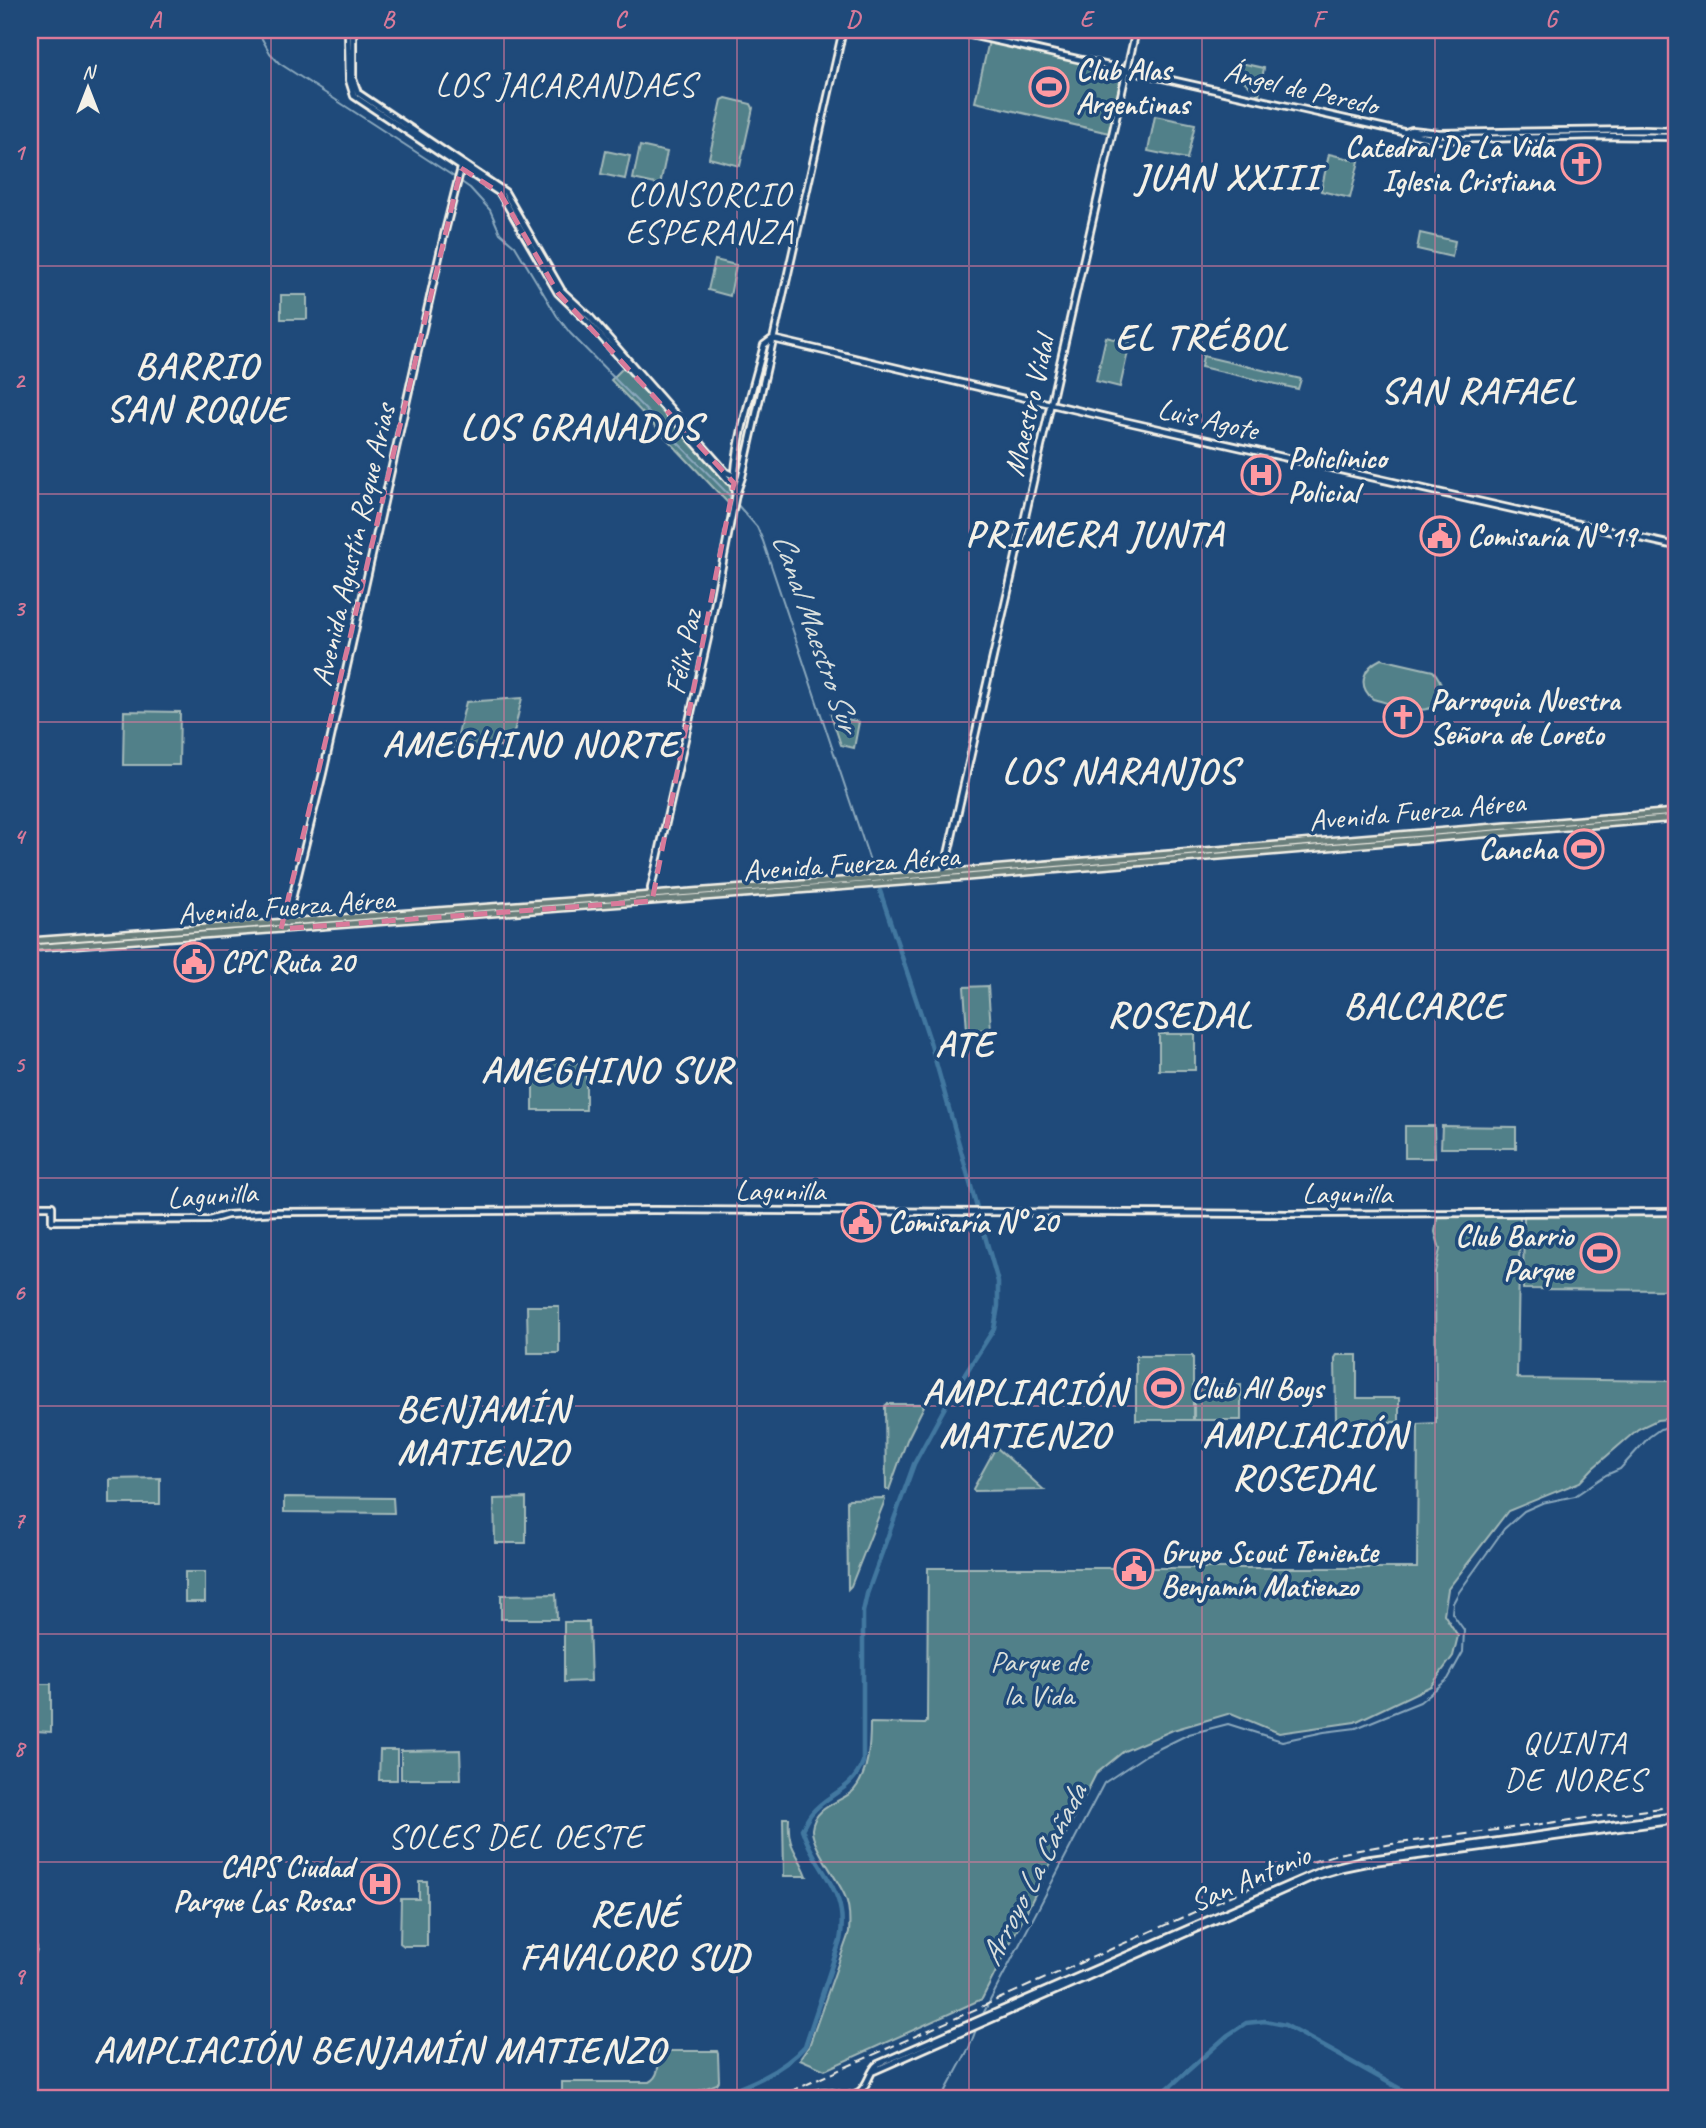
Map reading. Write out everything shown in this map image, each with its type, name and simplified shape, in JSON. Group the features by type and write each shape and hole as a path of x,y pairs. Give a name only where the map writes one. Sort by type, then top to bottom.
{"main road":[{"path":"350,30 349,80 354,96 500,193 558,293 589,323 729,481 734,483"},
{"name":"Félix Paz","path":"652,898 663,833 710,627 736,494 843,30"},
{"name":"Ángel de Peredo","path":"948,30 1439,140 1676,134"},
{"name":"Maestro Vidal","path":"944,873 1136,30"},
{"path":"1405,133 1412,130 1439,133 1660,130 1676,134"},
{"path":"461,166 505,192 562,291 590,317 726,472 734,476"},
{"name":"Avenida Agustín Roque Arias","path":"281,929 287,922 323,773 461,166"},
{"name":"Félix Paz","path":"736,494 734,476 764,345 773,339"},
{"name":"Luis Agote","path":"773,339 1676,546"},
{"name":"Avenida Fuerza Aérea","path":"30,948 1676,812"},
{"name":"Avenida Fuerza Aérea","path":"30,941 871,885 1676,818"},
{"path":"871,885 881,878"},
{"path":"141,940 182,934 184,929"},
{"name":"Lagunilla","path":"30,1206 52,1206 52,1221 209,1220 227,1215 333,1212 667,1210 1265,1214 1676,1212"},
{"name":"San Antonio","path":"972,2026 1325,1869 1357,1861 1676,1818"},
{"name":"San Antonio","path":"805,2098 823,2091 842,2096 855,2094 864,2087 878,2064 985,2022 1329,1871 1366,1863 1676,1818"},
{"path":"30,1938 33,1948 30,1957"}],"highlighted area":[{"path":"461,168 500,193 558,293 734,483 652,901 281,929"}],"green space":[{"name":"Club Alas Argentinas","path":"989,41 1123,72 1109,133 975,102"},
{"path":"1236,62 1264,68 1259,95 1233,71"},
{"path":"726,98 751,104 753,108 740,166 709,158 722,100"},
{"path":"1155,116 1195,124 1187,159 1148,151"},
{"path":"640,146 667,152 660,185 633,179"},
{"path":"606,151 630,156 625,179 601,174"},
{"path":"1329,154 1359,161 1350,198 1321,191"},
{"path":"1420,233 1455,241 1452,257 1417,249"},
{"path":"715,260 736,265 730,296 708,290"},
{"path":"281,295 307,295 307,319 281,319"},
{"path":"1106,337 1130,343 1120,387 1096,381"},
{"path":"1203,356 1301,379 1298,389 1201,367"},
{"path":"625,366 728,483 731,492 729,504 611,380"},
{"path":"1381,659 1433,671 1441,688 1434,706 1421,710 1373,699 1365,688 1364,677 1370,667"},
{"path":"522,698 511,745 454,750 466,702"},
{"path":"124,711 180,712 179,765 123,765"},
{"path":"831,715 859,722 854,748 841,745"},
{"path":"988,986 991,1029 967,1031 964,987"},
{"path":"1159,1034 1195,1034 1195,1070 1159,1070"},
{"path":"533,1063 586,1063 586,1110 533,1110"},
{"path":"1405,1126 1434,1126 1435,1158 1405,1158"},
{"path":"1442,1126 1516,1127 1516,1148 1441,1148"},
{"name":"Parque de la Vida","path":"1520,1213 1517,1377 1676,1381 1676,1418 1657,1420 1638,1429 1580,1482 1508,1511 1448,1589 1444,1614 1458,1636 1453,1656 1431,1686 1355,1722 1279,1733 1231,1713 1173,1730 1124,1751 1096,1774 982,1999 825,2070 800,2059 809,2046 849,1933 847,1900 816,1844 812,1829 814,1821 818,1814 849,1794 859,1783 868,1758 870,1723 927,1722 928,1568 1417,1568 1418,1424 1436,1423 1435,1272 1440,1249 1435,1232 1438,1214"},
{"name":"Club Barrio Parque","path":"1524,1215 1676,1216 1676,1290 1523,1289"},
{"path":"527,1306 559,1306 559,1353 528,1353"},
{"path":"1337,1355 1357,1355 1357,1398 1399,1398 1399,1422 1336,1422"},
{"name":"Club All Boys","path":"1136,1356 1193,1356 1193,1420 1136,1420"},
{"path":"1194,1385 1241,1385 1241,1420 1194,1420"},
{"path":"887,1404 924,1406 907,1440 889,1490 886,1489"},
{"path":"996,1447 1044,1490 974,1491"},
{"path":"160,1478 160,1504 110,1504 110,1479"},
{"path":"284,1497 393,1498 394,1513 284,1512"},
{"path":"526,1498 526,1543 495,1543 494,1499"},
{"path":"884,1498 851,1586 848,1589 847,1501"},
{"path":"185,1572 205,1572 205,1602 185,1602"},
{"path":"556,1594 557,1619 501,1619 501,1595"},
{"path":"564,1622 589,1622 591,1681 564,1682"},
{"path":"35,1684 51,1684 51,1732 36,1731"},
{"path":"380,1750 397,1750 397,1780 379,1780"},
{"path":"460,1750 461,1779 401,1779 401,1751"},
{"path":"783,1818 789,1818 791,1843 807,1876 784,1876"},
{"path":"419,1881 427,1881 427,1946 404,1946 400,1943 401,1899 419,1899"},
{"path":"658,2051 717,2051 719,2081 690,2094 650,2098 562,2098 562,2082 649,2082 657,2072"}],"waterway":[{"name":"Canal Maestro Sur","path":"257,30 279,63 456,178"},
{"name":"Canal Maestro Sur","path":"460,181 490,210 500,233 515,246 570,333 732,498"},
{"name":"Canal Maestro Sur","path":"736,503 757,527 763,541 874,873"},
{"name":"Canal Maestro Sur","path":"713,2098 774,2071 805,2046 840,1941 842,1923 836,1894 802,1829 818,1806 852,1780 863,1762 863,1612 867,1594 914,1464 951,1396 994,1329 998,1306 998,1282 929,1038 880,891"},
{"name":"Arroyo La Cañada","path":"982,2016 1104,1783 1146,1755 1189,1734 1228,1724 1282,1741 1356,1728 1420,1702 1448,1679 1463,1652 1464,1630 1452,1613 1453,1603 1504,1529 1524,1511 1542,1503 1575,1496 1620,1469 1649,1437 1660,1429 1676,1426"},
{"name":"Canal Maestro Sur","path":"1157,2098 1228,2035 1246,2023 1265,2021 1285,2025 1412,2098"},
{"name":"Arroyo La Cañada","path":"942,2098 969,2048 977,2027"}],"railway":[{"path":"776,2098 1309,1863 1337,1854 1392,1844 1676,1806"}],"place":[{"name":"Club Alas Argentinas","path":"1049,87"},
{"name":"Catedral De La Vida Iglesia Cristiana","path":"1581,164"},
{"name":"Policlinico Policial","path":"1261,475"},
{"name":"Comisaría N° 19","path":"1440,536"},
{"name":"Parroquia Nuestra Señora de Loreto","path":"1403,717"},
{"name":"Cancha","path":"1584,849"},
{"name":"CPC Ruta 20","path":"194,962"},
{"name":"Comisaría N° 20","path":"861,1222"},
{"name":"Club Barrio Parque","path":"1600,1253"},
{"name":"Club All Boys","path":"1164,1388"},
{"name":"Grupo Scout Teniente Benjamín Matienzo","path":"1134,1569"},
{"name":"CAPS Ciudad Parque Las Rosas","path":"380,1884"}],"district":[{"name":"LOS JACARANDAES","path":"566,85"},
{"name":"JUAN XXIII","path":"1228,176"},
{"name":"CONSORCIO ESPERANZA","path":"710,213"},
{"name":"EL TRÉBOL","path":"1202,336"},
{"name":"BARRIO SAN ROQUE","path":"197,386"},
{"name":"SAN RAFAEL","path":"1479,390"},
{"name":"LOS GRANADOS","path":"581,426"},
{"name":"PRIMERA JUNTA","path":"1095,533"},
{"name":"AMEGHINO NORTE","path":"531,743"},
{"name":"LOS NARANJOS","path":"1120,770"},
{"name":"BALCARCE","path":"1424,1005"},
{"name":"ROSEDAL","path":"1180,1014"},
{"name":"ATE","path":"965,1043"},
{"name":"AMEGHINO SUR","path":"607,1069"},
{"name":"AMPLIACIÓN MATIENZO","path":"1025,1412"},
{"name":"BENJAMÍN MATIENZO","path":"483,1430"},
{"name":"AMPLIACIÓN ROSEDAL","path":"1305,1456"},
{"name":"QUINTA DE NORES","path":"1575,1760"},
{"name":"SOLES DEL OESTE","path":"516,1837"},
{"name":"RENÉ FAVALORO SUD","path":"635,1934"},
{"name":"AMPLIACIÓN BENJAMÍN MATIENZO","path":"380,2049"}]}
